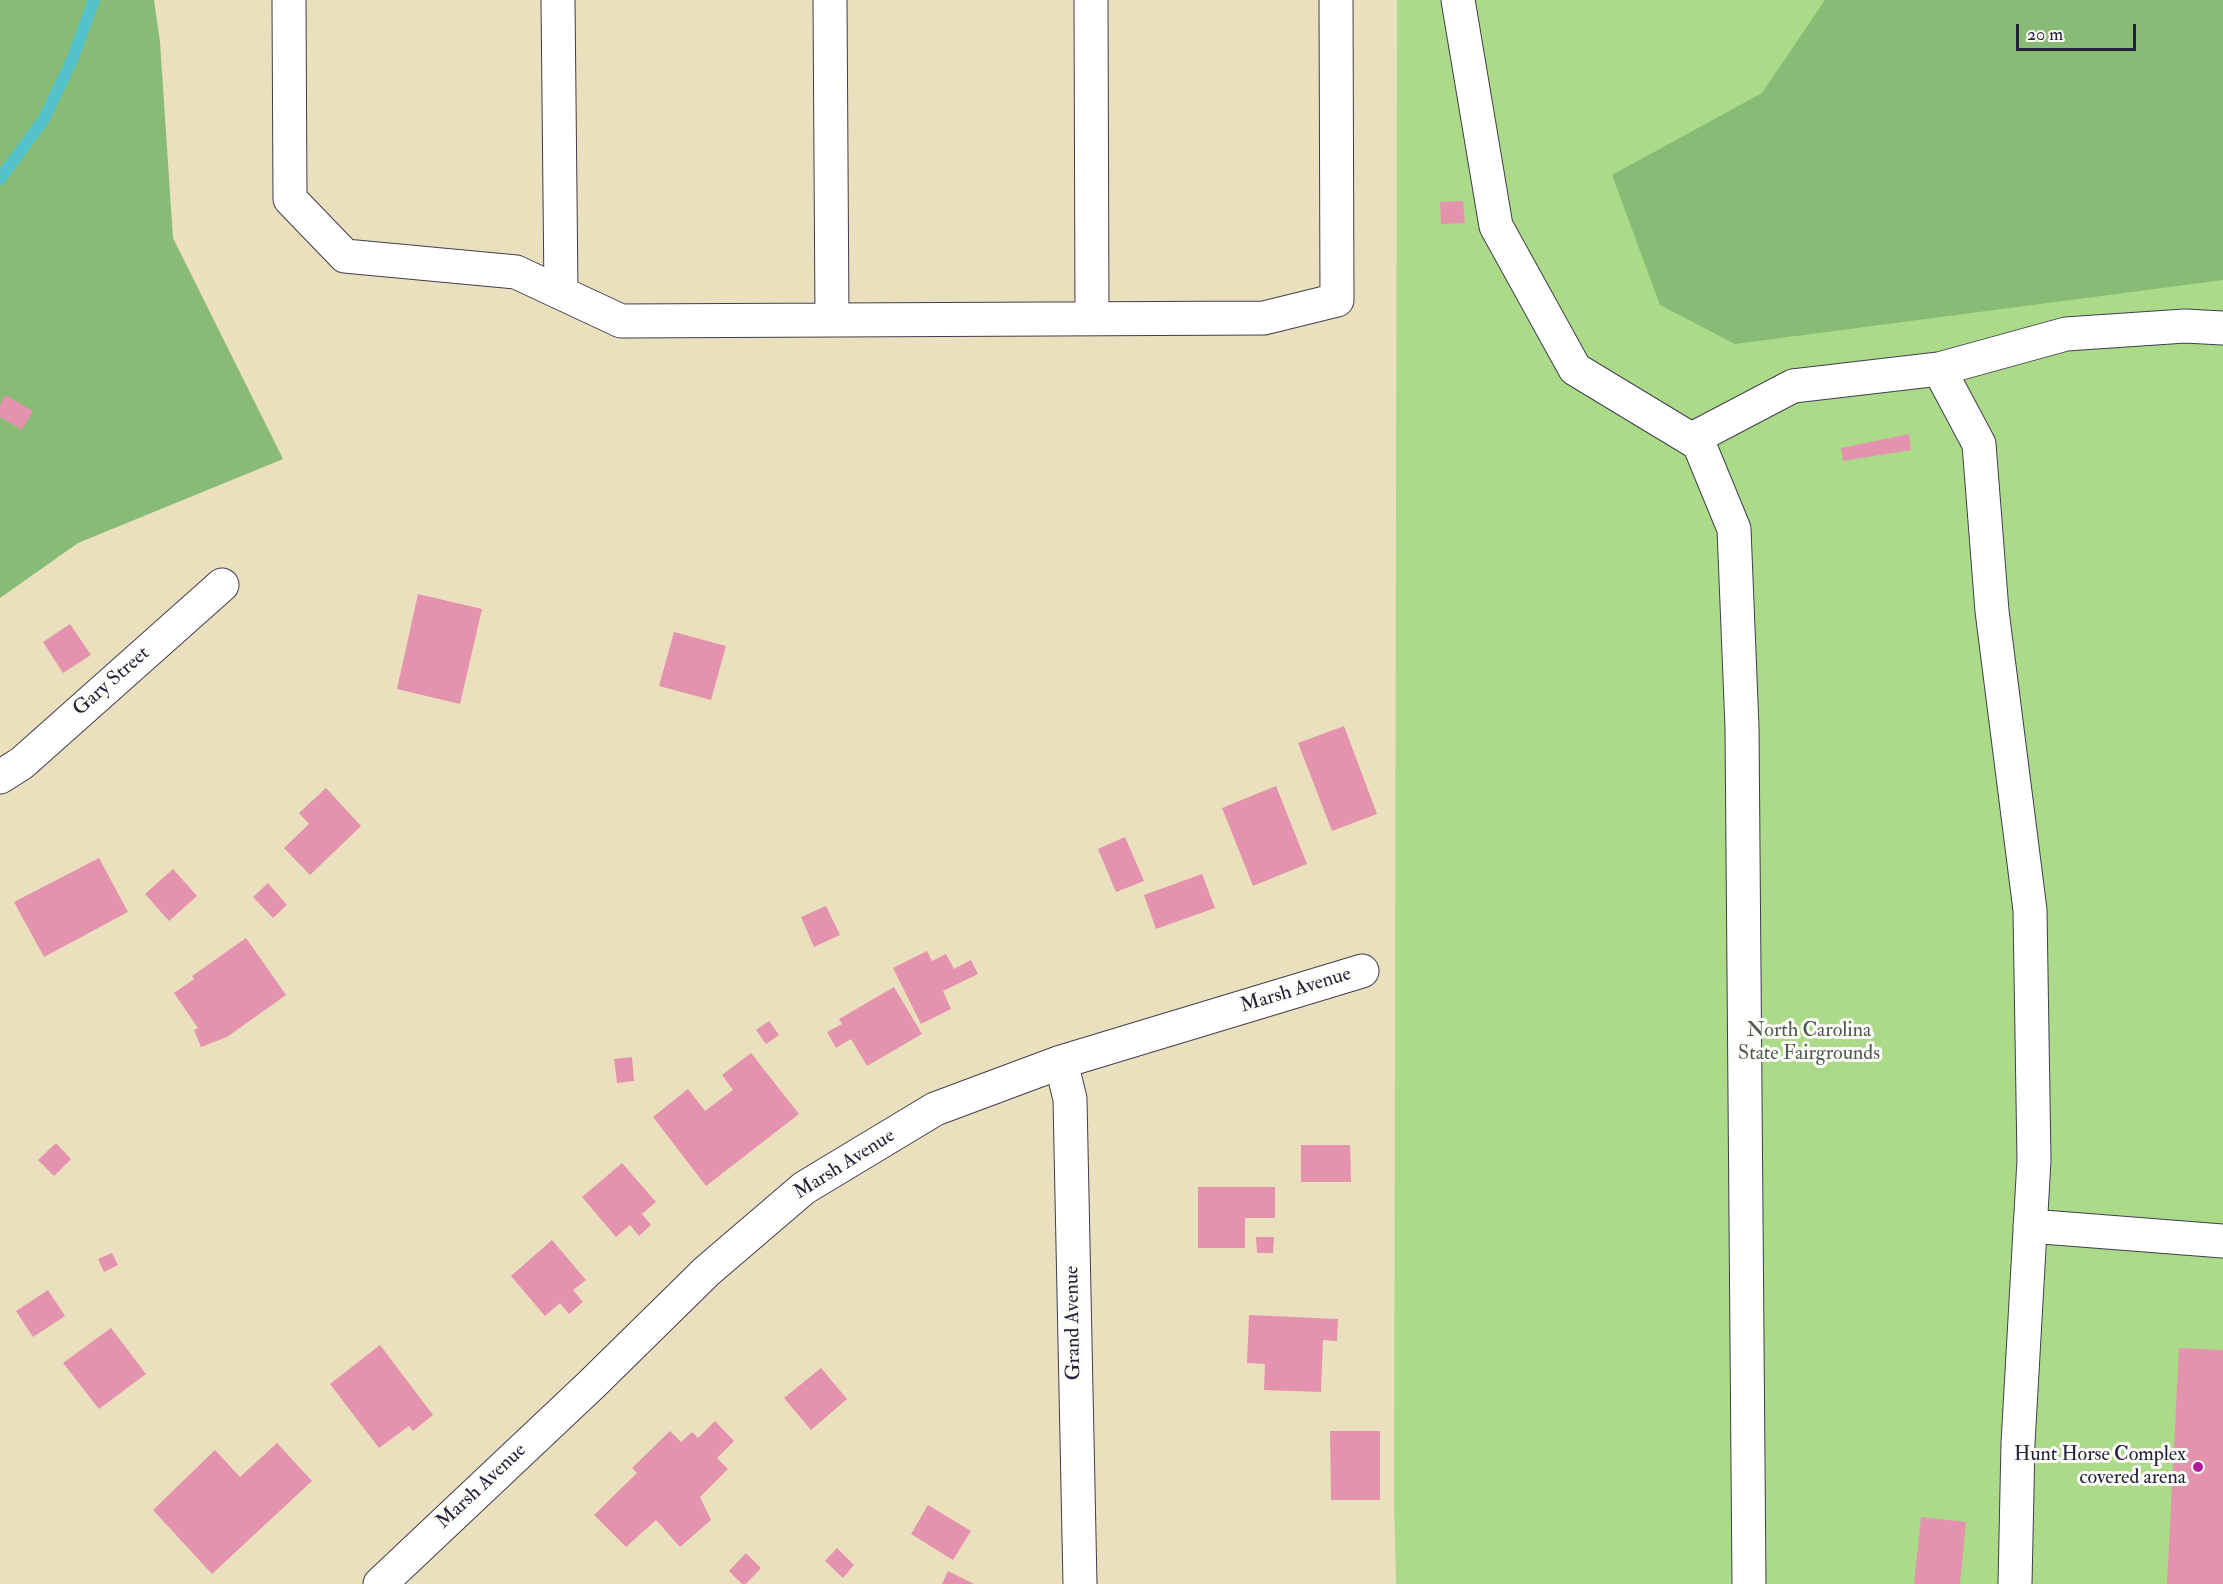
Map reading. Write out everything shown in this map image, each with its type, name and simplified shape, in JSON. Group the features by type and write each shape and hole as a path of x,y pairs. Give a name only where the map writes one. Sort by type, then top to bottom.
{"street":[{"path":"289,0 290,199 345,256 516,272 621,321 1264,318 1337,300 1336,0"},
{"path":"558,0 561,293"},
{"path":"830,0 832,320"},
{"path":"1091,0 1092,319"},
{"path":"1458,0 1496,226 1575,369 1699,444 1734,529 1742,727 1749,1584"},
{"path":"1692,440 1793,386 1939,369 2066,334 2185,326 2223,328"},
{"path":"1939,369 1979,444 1992,611 2030,910 2034,1160 2018,1443 2015,1584"},
{"name":"Gary Street","path":"0,777 22,763 222,585"},
{"name":"Marsh Avenue","path":"380,1584 592,1384 707,1271 804,1188 935,1109 1061,1062 1362,971"},
{"name":"Grand Avenue","path":"1061,1062 1070,1099 1080,1584"},
{"path":"2030,1226 2223,1241"}],"green space":[{"path":"0,0 154,0 160,42 173,238 283,459 78,543 0,598"},
{"name":"North Carolina State Fairgrounds","path":"1397,0 2223,0 2223,1584 1396,1584 1394,1504"},
{"path":"1825,0 2223,0 2223,280 1735,344 1660,305 1612,175 1762,93"}],"building":[{"path":"1463,201 1465,223 1441,224 1440,202"},
{"path":"5,395 33,411 22,430 0,417 0,405"},
{"path":"1909,434 1911,450 1843,461 1841,448"},
{"path":"418,594 482,609 460,704 397,689"},
{"path":"70,624 91,655 63,673 43,642"},
{"path":"674,632 726,646 711,700 659,686"},
{"path":"1344,726 1377,814 1332,831 1298,743"},
{"path":"1276,786 1307,864 1253,886 1222,808"},
{"path":"326,788 361,826 310,875 284,848 309,824 299,813"},
{"path":"1125,837 1144,881 1116,892 1098,849"},
{"path":"99,858 128,912 44,957 14,902"},
{"path":"173,869 197,896 169,921 145,894"},
{"path":"1202,874 1215,908 1156,929 1144,895"},
{"path":"268,883 287,905 273,918 253,897"},
{"path":"826,906 840,935 814,947 801,917"},
{"path":"246,938 286,995 227,1037 201,1047 194,1030 198,1028 174,993 194,979 192,976"},
{"path":"927,951 932,961 946,954 954,969 971,960 978,974 943,991 951,1009 921,1024 893,968"},
{"path":"894,987 922,1034 867,1066 851,1039 836,1048 827,1032 842,1024 839,1019"},
{"path":"769,1021 779,1035 766,1044 756,1030"},
{"path":"751,1053 799,1114 706,1186 653,1117 688,1089 705,1111 733,1090 722,1075"},
{"path":"632,1057 634,1081 617,1083 614,1059"},
{"path":"56,1143 71,1159 54,1176 38,1160"},
{"path":"1301,1145 1350,1145 1351,1182 1301,1182"},
{"path":"622,1163 656,1202 642,1214 651,1225 639,1236 630,1225 616,1237 582,1197"},
{"path":"1198,1187 1275,1187 1275,1218 1245,1218 1245,1248 1198,1248"},
{"path":"1256,1237 1274,1237 1273,1253 1257,1253"},
{"path":"552,1240 586,1280 573,1290 583,1302 569,1314 560,1303 545,1316 511,1276"},
{"path":"112,1253 118,1265 104,1272 98,1259"},
{"path":"48,1290 65,1316 33,1337 16,1311"},
{"path":"1249,1315 1338,1319 1337,1341 1323,1340 1321,1392 1264,1390 1265,1364 1247,1363"},
{"path":"111,1328 146,1374 99,1409 63,1363"},
{"path":"380,1345 433,1415 413,1431 409,1426 379,1448 330,1384"},
{"name":"Hunt Horse Complex covered arena","path":"2179,1348 2223,1350 2223,1584 2167,1584"},
{"path":"821,1368 847,1399 811,1430 784,1398"},
{"path":"715,1421 734,1441 717,1458 728,1469 700,1497 711,1520 680,1547 656,1520 626,1547 594,1515 637,1473 632,1468 670,1431 681,1442 692,1432 698,1438"},
{"path":"1330,1431 1380,1431 1380,1500 1331,1500"},
{"path":"277,1443 312,1481 212,1574 153,1510 215,1450 240,1477"},
{"path":"928,1505 971,1531 953,1560 911,1534"},
{"path":"1921,1517 1966,1522 1960,1584 1914,1584"},
{"path":"837,1548 854,1565 843,1578 825,1561"},
{"path":"746,1553 761,1568 746,1584 742,1584 729,1571"},
{"path":"948,1571 974,1584 942,1584"}],"waterway":[{"path":"0,179 44,119 72,60 94,0"}],"place":[{"name":"Hunt Horse Complex covered arena","path":"2198,1467"}]}
